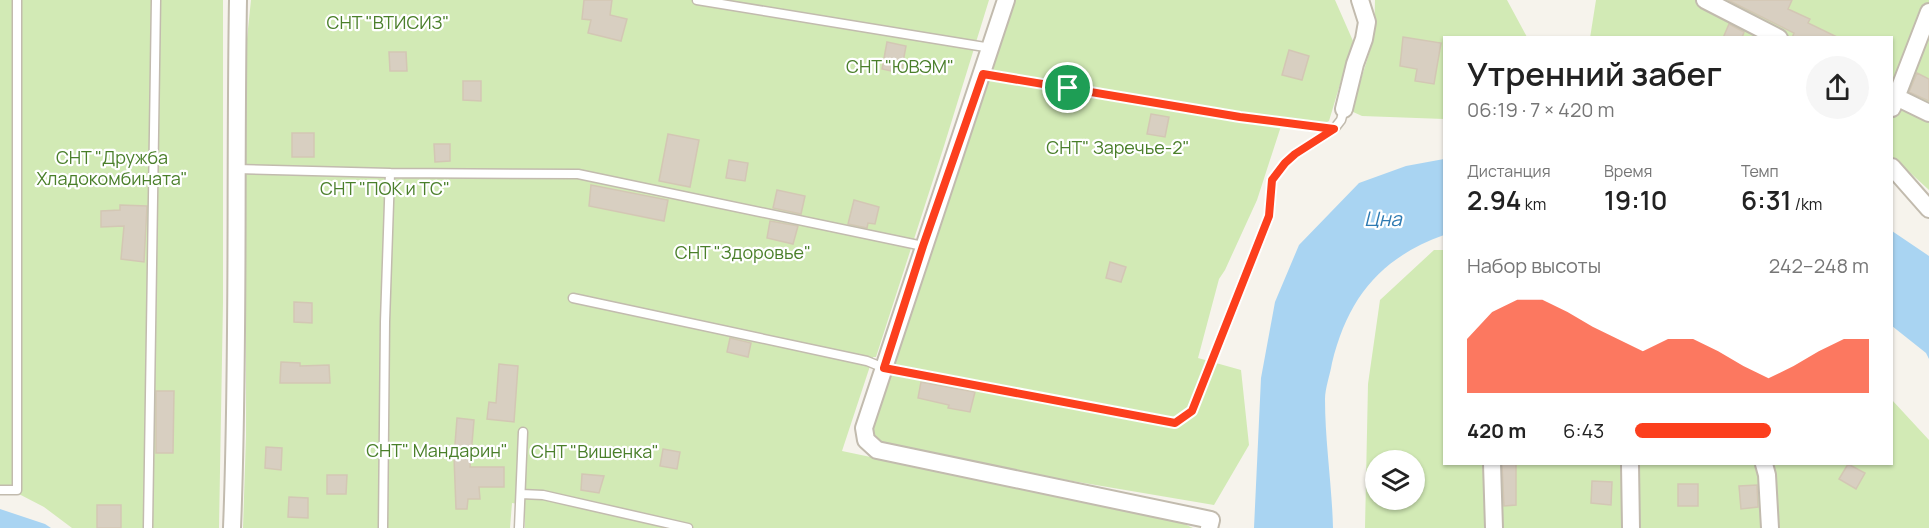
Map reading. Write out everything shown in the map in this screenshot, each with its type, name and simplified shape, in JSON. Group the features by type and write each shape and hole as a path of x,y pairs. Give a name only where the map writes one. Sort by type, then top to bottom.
{"street":[{"path":"232,528 236,417 238,0"},
{"path":"1006,0 864,428 866,440 877,450 1211,520 1209,528"},
{"path":"1344,109 1367,22 1360,0"},
{"path":"1704,0 1775,36"},
{"path":"1929,12 1893,100 1929,113"},
{"path":"1893,168 1929,209"},
{"path":"1492,465 1494,528"},
{"path":"1630,465 1631,528"},
{"path":"1764,465 1767,475 1770,528"}],"lane":[{"path":"0,490 17,489 18,0"},
{"path":"148,528 156,0"},
{"path":"697,0 991,48"},
{"path":"983,74 1240,117 1334,129"},
{"path":"573,298 867,361 884,368 1175,423 1192,411 1269,216 1272,180 1295,154 1334,129 1341,120 1344,109"},
{"path":"236,169 578,174 923,246"},
{"path":"383,528 385,322 390,173"},
{"path":"519,528 523,432"},
{"path":"521,494 543,495 688,528"}],"green space":[{"name":"СНТ \"Дружба Хладокомбината\"","path":"0,0 223,0 223,302 219,528 72,528 44,507 15,492 0,492"},
{"path":"251,0 989,0 876,357 873,357 842,451 1180,522 1193,528 525,528 525,505 512,503 510,528 243,528 246,436 246,48"},
{"name":"СНТ\" Заречье-2\"","path":"1015,0 1335,0 1353,41 1329,121 1321,125 1283,120 1257,200 1219,279 1198,358 1241,370 1249,445 1214,505 884,449 872,430"},
{"path":"1375,0 1507,0 1526,36 1443,36 1443,119 1362,116 1351,111 1374,38"},
{"path":"1596,0 1929,0 1929,190 1905,168 1893,162 1893,36 1590,36"},
{"path":"1434,250 1443,250 1443,465 1893,465 1893,401 1929,440 1929,528 1365,528 1365,510 1425,510 1425,450 1367,450 1368,384 1380,300"}],"water":[{"name":"Цна","path":"1443,159 1443,235 1421,244 1402,256 1370,283 1347,319 1339,340 1325,399 1333,528 1254,528 1261,378 1275,302 1299,245 1359,183 1406,166"},
{"path":"1893,232 1929,256 1929,359 1926,353 1893,327"},
{"path":"0,509 45,524 51,528 0,528"}],"building":[{"path":"584,0 612,0 610,15 627,19 621,41 588,33 591,20 582,19"},
{"path":"1728,0 1792,0 1788,9 1810,19 1808,23 1835,36 1793,36 1794,33"},
{"path":"1729,24 1744,32 1743,36 1724,36"},
{"path":"1403,37 1441,43 1434,84 1415,81 1417,69 1400,66"},
{"path":"887,42 906,46 901,73 882,69"},
{"path":"1289,50 1309,56 1302,80 1282,75"},
{"path":"389,52 406,52 407,71 390,71"},
{"path":"1917,73 1929,79 1929,101 1909,92"},
{"path":"463,81 481,81 481,101 463,100"},
{"path":"1151,114 1169,117 1165,137 1147,134"},
{"path":"292,133 314,133 314,157 292,157"},
{"path":"668,134 699,140 690,187 659,181"},
{"path":"434,144 450,144 450,161 435,162"},
{"path":"729,160 748,163 745,181 726,178"},
{"path":"591,185 668,200 664,221 589,206"},
{"path":"777,190 805,196 801,214 773,208"},
{"path":"854,200 879,207 875,224 868,223 867,228 848,224"},
{"path":"120,205 147,206 144,262 121,259 124,226 101,227 101,211 120,210"},
{"path":"770,221 798,226 793,244 767,238"},
{"path":"1110,262 1126,267 1121,282 1106,278"},
{"path":"294,302 312,303 312,323 294,322"},
{"path":"730,338 751,343 748,357 727,352"},
{"path":"281,362 300,363 300,366 329,365 330,383 280,383"},
{"path":"499,364 518,366 514,422 487,419 489,402 496,403"},
{"path":"921,382 975,392 970,412 948,408 949,405 918,398"},
{"path":"156,391 174,391 173,453 156,453"},
{"path":"457,418 474,420 470,467 504,467 504,487 479,487 480,499 468,499 467,509 456,509 454,457"},
{"path":"266,447 282,448 281,470 265,468"},
{"path":"663,449 680,452 677,469 660,466"},
{"path":"1502,465 1516,465 1516,505 1504,506"},
{"path":"1847,465 1865,473 1856,489 1839,479"},
{"path":"582,474 604,476 599,493 581,490"},
{"path":"327,475 347,475 346,494 327,494"},
{"path":"1592,481 1612,482 1611,505 1591,503"},
{"path":"1678,484 1698,484 1698,506 1678,506"},
{"path":"1757,485 1758,507 1741,509 1739,486"},
{"path":"289,497 308,498 308,518 288,517"},
{"path":"97,505 121,505 121,528 97,528"}],"route":[{"path":"983,74 1068,88 1240,117 1334,129 1295,154 1272,180 1269,216 1192,411 1175,423 884,368 923,246 983,74"}],"park label":[{"name":"СНТ \"ВТИСИЗ\"","path":"388,23"},
{"name":"СНТ \"ЮВЭМ\"","path":"900,67"},
{"name":"СНТ \"ПОК и ТС\"","path":"385,189"},
{"name":"СНТ \"Здоровье\"","path":"743,253"},
{"name":"СНТ\" Мандарин\"","path":"437,451"},
{"name":"СНТ \"Вишенка\"","path":"595,452"}]}
